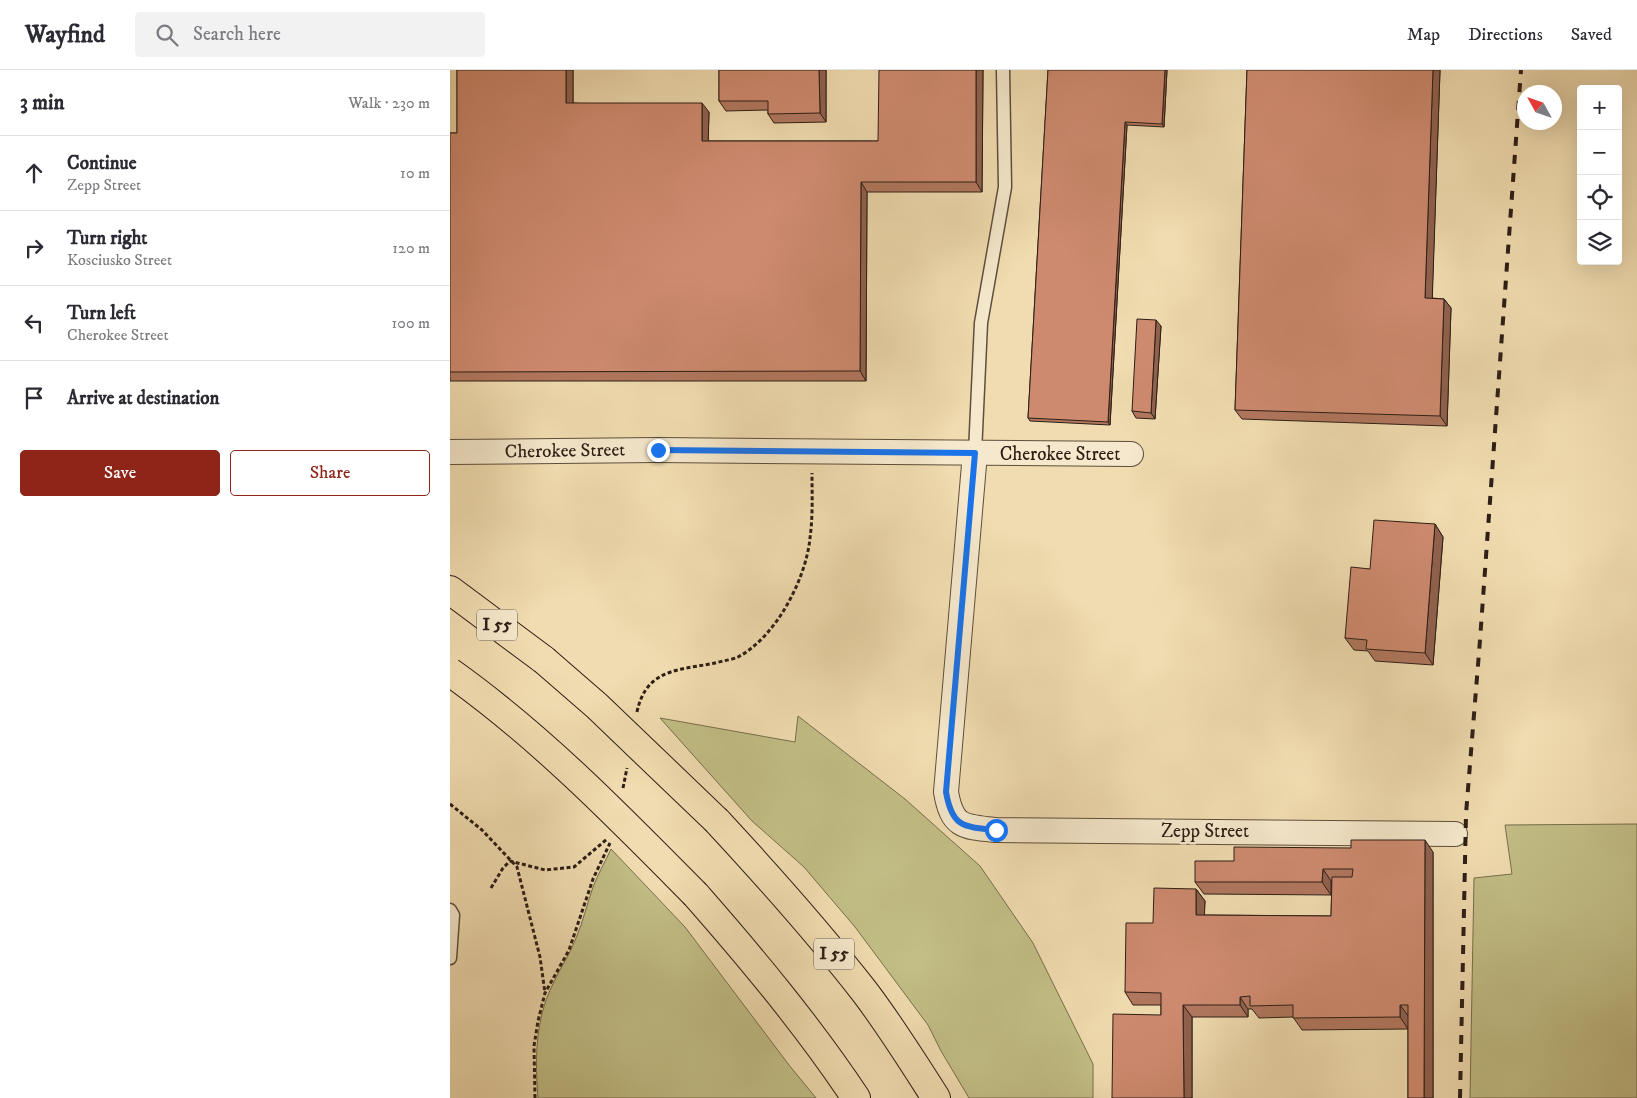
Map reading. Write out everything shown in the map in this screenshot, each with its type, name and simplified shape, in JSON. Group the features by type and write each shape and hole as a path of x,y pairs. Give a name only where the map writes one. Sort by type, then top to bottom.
{"highway":[{"name":"I 55","path":"450,590 544,660 591,700 717,821 814,930 864,992 910,1057 936,1098"},
{"path":"450,672 516,724 573,773 696,894 788,1004 835,1066 856,1098"}],"street":[{"name":"Cherokee Street","path":"450,452 658,450 1131,454"},
{"name":"Zepp Street","path":"975,453 946,792 949,807 956,821 972,828 996,830 1455,834"}],"lane":[{"path":"975,453 981,323 1005,187 1003,70"},
{"path":"450,910 453,915 450,958"}],"path":[{"path":"450,804 482,830 517,867 540,957 545,993"},
{"path":"510,861 545,870 574,867 607,839"},
{"path":"491,888 503,868 510,861"}],"shaded area":[{"path":"798,716 905,799 980,866 1033,943 1093,1064 1093,1098 969,1098 928,1025 855,927 804,867 752,821 660,718 795,742"},
{"path":"1637,824 1637,1098 1470,1098 1474,878 1512,874 1505,825"},
{"path":"611,849 685,927 816,1098 538,1098 537,1055 539,1027 546,999 574,944 593,887"}],"building":[{"path":"457,70 566,70 566,103 702,103 702,141 878,141 879,70 976,70 976,182 861,182 860,371 450,372 450,133 457,133"},
{"path":"719,70 819,70 820,113 768,114 768,101 719,101"},
{"path":"1048,70 1165,70 1162,124 1125,122 1108,422 1028,418"},
{"path":"1247,70 1433,70 1425,298 1444,299 1440,416 1235,410"},
{"path":"1137,319 1156,320 1151,413 1132,411"},
{"path":"1374,520 1435,524 1425,653 1366,649 1367,640 1345,638 1351,567 1370,569"},
{"path":"1351,840 1425,840 1424,1098 1408,1098 1408,1005 1400,1005 1400,1017 1293,1018 1293,1005 1250,1006 1250,996 1240,997 1240,1005 1183,1005 1184,1098 1112,1098 1113,1014 1161,1015 1161,993 1125,992 1126,923 1153,923 1154,888 1196,889 1196,915 1331,916 1332,877 1352,877 1353,869 1323,869 1322,882 1195,882 1195,861 1234,861 1234,847 1351,848"}],"railway":[{"path":"1460,1098 1466,814 1521,70"}],"route":[{"path":"658,450 975,453 946,792 949,807 956,821 972,828 996,830"}]}
